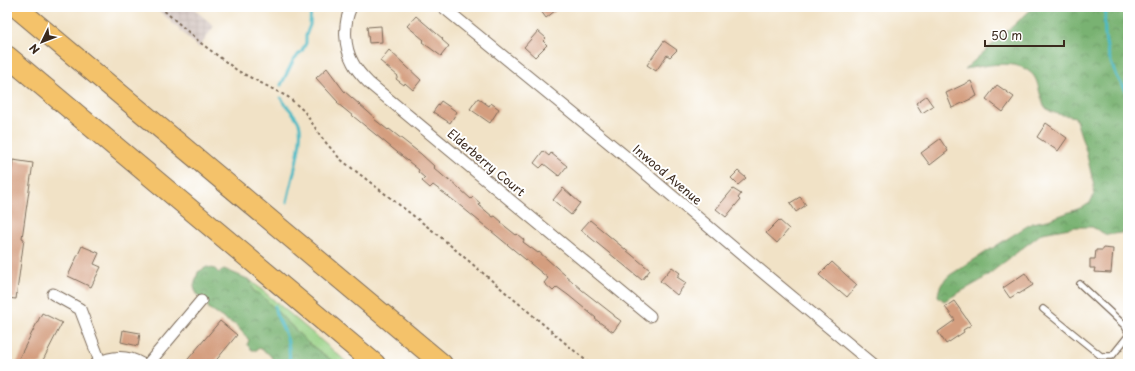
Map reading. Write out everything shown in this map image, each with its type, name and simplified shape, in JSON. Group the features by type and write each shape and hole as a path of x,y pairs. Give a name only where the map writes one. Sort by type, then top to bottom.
{"highway":[{"path":"16,7 442,364"},
{"path":"7,56 375,364"}],"street":[{"name":"Elderberry Court","path":"351,7 346,25 348,52 356,68 369,83 650,316"},
{"name":"Inwood Avenue","path":"445,7 626,156 766,276 873,364"},
{"path":"54,294 80,309 99,363 112,358 125,358 135,360 142,364"},
{"path":"148,364 201,301"}],"lane":[{"path":"1080,284 1125,326 1128,332"},
{"path":"1043,309 1101,356 1112,356 1128,336"}],"path":[{"path":"160,7 202,44 238,71 288,97 304,111 322,138 340,159 437,234 590,364"}],"shaded area":[{"path":"154,7 196,7 195,10 214,26 199,48"}],"green space":[{"path":"1034,7 1128,7 1128,232 1107,235 1092,227 1075,227 1042,233 980,281 944,301 938,296 939,289 945,279 950,275 1032,223 1048,220 1083,207 1090,203 1094,194 1094,186 1086,151 1075,117 1050,111 1044,106 1038,85 1031,73 1024,68 1008,64 965,69"},
{"path":"207,267 215,269 219,273 224,269 250,280 254,292 260,294 308,343 337,364 276,364 269,354 259,348 257,350 252,350 247,345 249,340 236,325 209,309 207,303 197,295 194,286 198,272"},
{"path":"250,280 349,364 337,364 308,343 260,294 254,292"}],"building":[{"path":"538,7 560,7 546,18"},
{"path":"416,16 449,46 441,56 422,42 424,40 407,26"},
{"path":"381,26 382,42 369,43 367,27"},
{"path":"538,31 546,38 543,41 547,45 535,57 524,47"},
{"path":"664,41 677,50 670,57 667,55 656,71 647,65"},
{"path":"389,50 421,80 413,90 405,83 404,85 396,79 398,76 380,61"},
{"path":"327,68 344,91 375,118 374,119 421,154 449,181 449,179 471,199 473,197 480,203 479,205 493,217 495,216 502,222 501,223 524,240 523,242 538,253 539,252 582,290 621,321 613,332 557,287 553,291 544,283 548,278 457,203 433,185 430,188 422,181 425,178 418,172 419,170 337,103 338,102 316,78"},
{"path":"971,81 977,96 952,108 946,93"},
{"path":"997,85 1014,97 1003,112 986,99"},
{"path":"926,96 933,106 922,113 916,103"},
{"path":"478,98 489,106 491,103 499,109 490,123 470,109"},
{"path":"441,101 457,112 450,123 433,112"},
{"path":"1046,123 1067,138 1058,151 1037,137"},
{"path":"940,139 948,151 930,165 921,153"},
{"path":"543,151 549,156 551,153 567,166 559,176 544,164 540,168 534,163"},
{"path":"13,160 33,163 22,238 24,239 16,299 7,298 7,200"},
{"path":"738,171 746,178 738,185 731,178"},
{"path":"563,188 580,203 571,215 553,200"},
{"path":"733,189 741,194 738,198 740,200 726,217 716,209"},
{"path":"800,197 806,205 796,212 790,203"},
{"path":"590,220 650,270 642,280 581,230"},
{"path":"779,220 789,229 777,243 766,233"},
{"path":"82,246 99,253 94,264 101,267 91,287 68,276"},
{"path":"1103,248 1113,249 1111,273 1094,272 1095,268 1090,268 1090,259 1095,259 1096,250 1103,250"},
{"path":"832,262 857,285 847,297 819,275"},
{"path":"672,267 680,273 677,277 686,283 677,295 660,281"},
{"path":"1025,273 1033,285 1010,298 1003,288"},
{"path":"954,301 971,325 963,330 964,332 946,344 938,332 955,320 945,307"},
{"path":"42,313 62,323 41,364 16,364"},
{"path":"220,321 237,335 213,364 184,364"},
{"path":"123,330 140,333 138,346 121,342"}],"waterway":[{"path":"281,85 294,59 302,51 306,43 306,35 310,25 311,7"},
{"path":"1106,7 1105,29 1108,52 1116,74 1128,93"},
{"path":"281,98 297,119 300,130 299,150 287,202"},
{"path":"275,306 276,313 288,343 290,353 289,364"}]}
